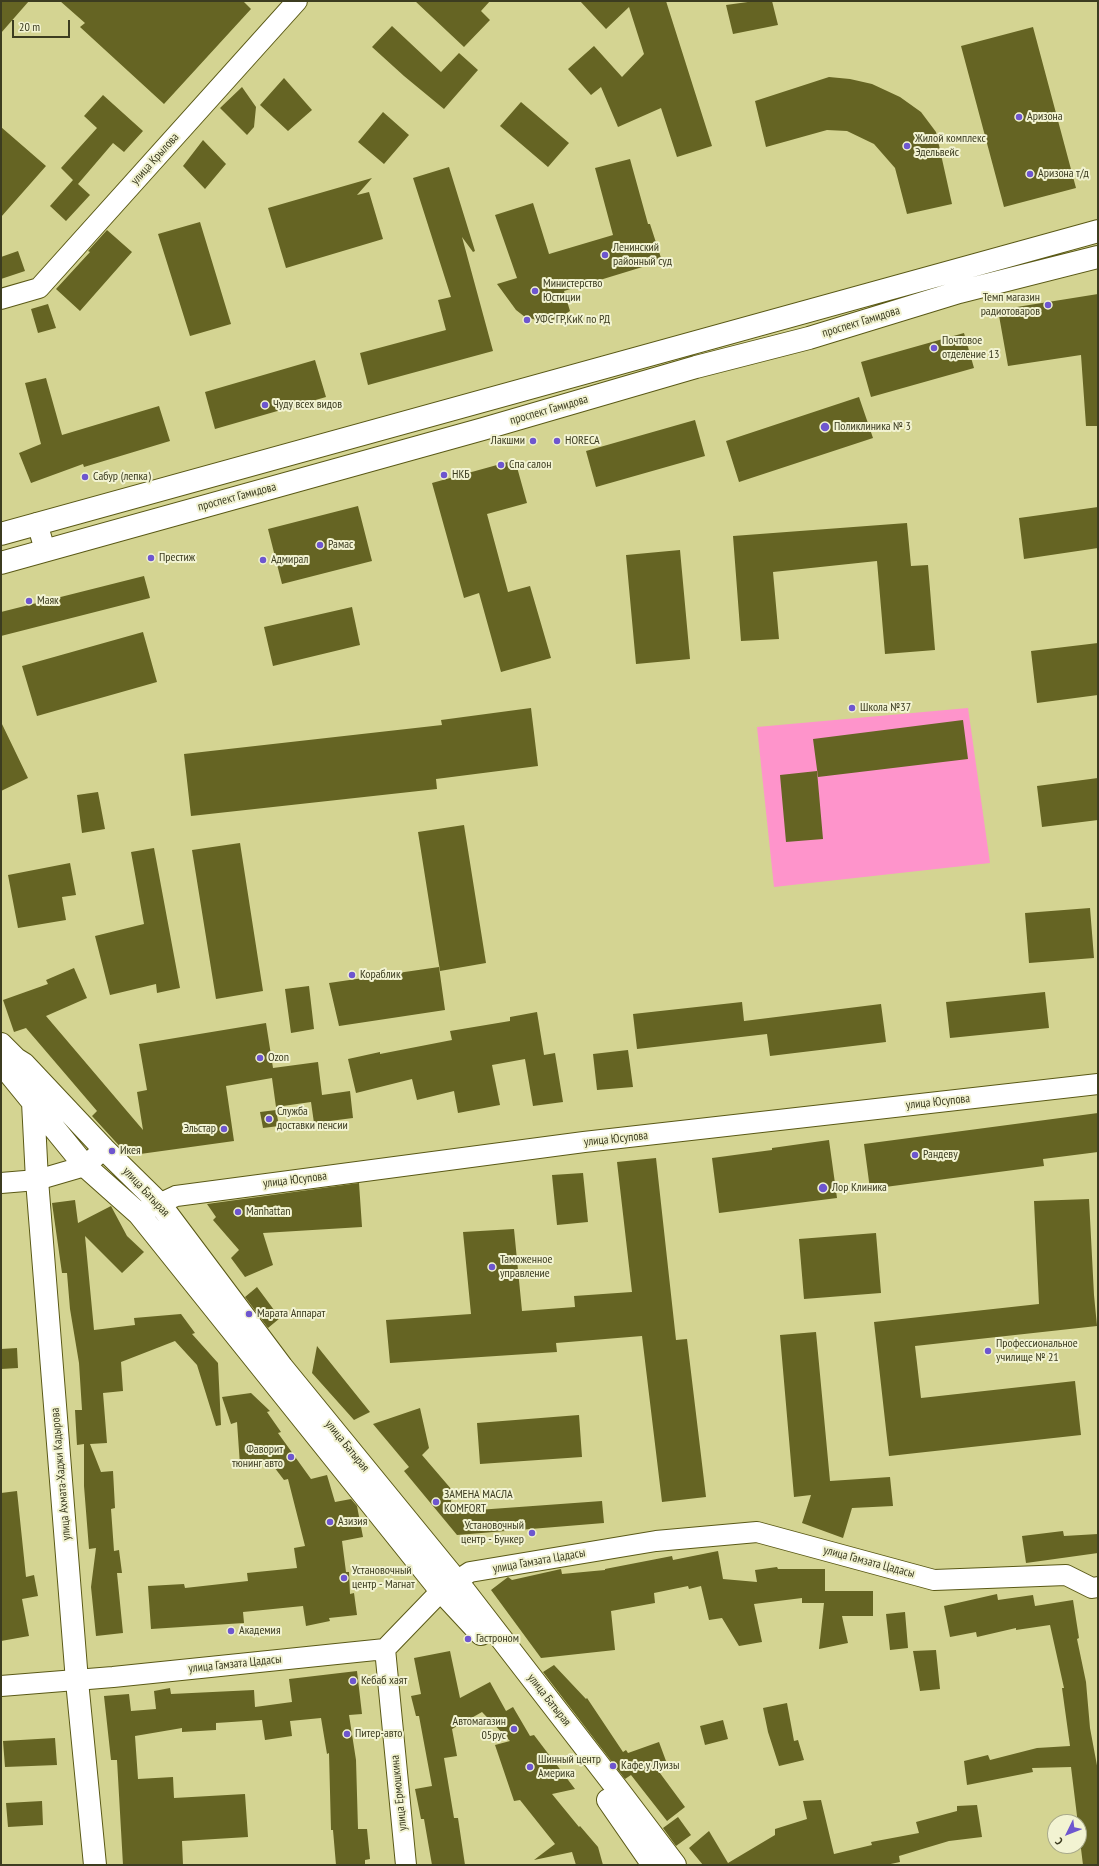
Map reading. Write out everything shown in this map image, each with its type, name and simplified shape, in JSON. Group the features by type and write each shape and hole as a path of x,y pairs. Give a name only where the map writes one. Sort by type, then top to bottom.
{"main road":[{"name":"проспект Гамидова","path":"1,534 470,406 662,350 911,284 1098,231"},
{"name":"проспект Гамидова","path":"1,563 468,433 696,367 809,338 959,292 1098,257"},
{"name":"улица Батырая","path":"1,1044 16,1059 24,1064 40,1096 85,1166 139,1214 619,1791 675,1865"},
{"name":"улица Батырая","path":"2,1065 104,1149 159,1203 449,1586 475,1627 610,1802 653,1865"},
{"name":"улица Ахмата-Хаджи Кадырова","path":"40,1096 37,1180 77,1681 95,1865"}],"street":[{"name":"улица Крылова","path":"1,299 39,288 297,1"},
{"path":"37,523 45,550"},
{"name":"улица Юсупова","path":"139,1214 176,1196 584,1142 1098,1084"},
{"path":"1,1183 37,1180 85,1166 104,1149"},
{"name":"улица Гамзата Цадасы","path":"1,1686 77,1681 385,1649 449,1586 470,1572 656,1541 757,1532 934,1580 1066,1574 1092,1588 1098,1587"},
{"name":"улица Ермошкина","path":"385,1649 406,1865"}],"shaded area":[{"path":"968,708 990,863 774,887 757,727"}],"building":[{"path":"1,1 29,1 1,33"},
{"path":"60,1 243,1 251,9 164,104 80,27 85,23"},
{"path":"415,1 490,1 481,11 490,20 464,47"},
{"path":"580,1 666,1 712,146 677,157 661,108 618,127 601,87 591,95 568,69 594,46 622,77 644,54 629,7 606,29"},
{"path":"755,1 772,1 778,25 733,34 726,5"},
{"path":"392,26 441,72 459,53 478,70 444,109 372,47"},
{"name":"Аризона","path":"1033,27 1076,188 1004,207 961,46"},
{"name":"Жилой комплекс Эдельвейс","path":"829,77 850,79 872,84 900,97 921,112 936,132 952,204 907,214 895,168 874,144 847,131 827,130 766,147 755,101"},
{"path":"284,78 312,110 288,131 260,105"},
{"path":"242,87 256,107 254,127 247,135 220,108"},
{"path":"103,95 143,131 124,152 113,143 78,184 90,195 66,221 50,206 73,180 61,168 97,128 84,116"},
{"path":"521,102 569,143 548,167 500,126"},
{"path":"383,112 409,135 384,164 358,142"},
{"path":"1,127 46,166 1,217"},
{"path":"203,140 226,164 205,189 183,166"},
{"path":"630,159 648,224 650,224 662,261 564,291 570,311 558,319 541,321 525,317 516,310 497,284 517,278 495,215 533,203 549,254 613,235 595,168"},
{"path":"449,167 475,251 473,252 462,237 493,351 368,385 360,353 446,330 438,300 451,297 413,178"},
{"path":"372,178 357,195 369,192 383,239 286,268 268,208"},
{"path":"200,222 231,324 190,336 158,234"},
{"path":"107,230 132,252 80,311 56,289 90,252 88,251"},
{"path":"18,251 25,271 1,279 1,257"},
{"path":"1098,294 1098,426 1086,426 1081,355 1008,366 998,310"},
{"path":"48,304 56,328 38,333 31,309"},
{"path":"964,333 974,368 871,397 861,362"},
{"path":"315,360 326,397 215,429 205,392"},
{"path":"46,378 62,435 159,406 170,441 84,467 83,464 31,483 19,453 41,444 25,383"},
{"path":"859,397 873,438 739,482 726,441"},
{"path":"695,420 705,456 596,487 586,451"},
{"path":"515,460 527,503 487,514 508,592 530,586 551,658 501,672 479,593 464,598 432,483"},
{"name":"Рамас","path":"358,506 372,561 282,584 268,529"},
{"path":"1098,507 1098,548 1024,559 1019,518"},
{"path":"907,523 911,566 928,565 935,650 885,654 877,561 773,572 779,639 741,641 733,536"},
{"path":"680,550 690,659 636,664 626,555"},
{"path":"144,576 150,598 1,636 1,612"},
{"path":"352,607 360,645 273,666 264,627"},
{"path":"143,632 157,682 37,716 22,666"},
{"path":"1098,643 1098,695 1037,703 1031,651"},
{"path":"531,708 538,766 436,779 437,789 191,816 184,754 442,725 441,720"},
{"path":"963,720 968,759 818,777 813,739"},
{"path":"1,722 28,778 1,791"},
{"path":"817,771 823,839 786,842 780,775"},
{"path":"1098,778 1098,820 1042,827 1037,786"},
{"path":"98,792 105,829 82,833 77,795"},
{"path":"464,825 486,963 440,971 418,832"},
{"path":"240,843 263,991 216,999 192,850"},
{"path":"154,848 180,988 157,993 156,984 110,995 95,936 144,924 131,852"},
{"path":"70,863 76,895 62,897 66,920 18,928 8,875"},
{"path":"1090,908 1094,958 1029,963 1025,913"},
{"path":"439,967 445,1010 339,1026 329,983"},
{"path":"74,968 87,998 46,1016 143,1130 137,1092 147,1090 139,1044 266,1023 273,1068 318,1062 322,1095 350,1091 353,1118 314,1123 311,1102 276,1107 272,1078 226,1086 234,1141 133,1155 124,1151 92,1116 97,1111 26,1028 14,1032 3,1000 48,984 46,980"},
{"path":"309,986 314,1029 291,1033 285,989"},
{"path":"1045,992 1049,1028 950,1038 946,1002"},
{"path":"742,1002 744,1021 881,1004 886,1042 770,1056 767,1034 637,1049 633,1014"},
{"path":"537,1012 544,1055 555,1053 563,1102 533,1106 525,1059 492,1065 500,1105 458,1113 454,1091 417,1100 412,1079 356,1093 348,1059 452,1040 450,1031 510,1021 510,1017"},
{"path":"628,1050 633,1087 597,1090 593,1054"},
{"name":"Служба доставки пенсии","path":"276,1110 279,1126 263,1128 260,1112"},
{"path":"1098,1113 1098,1152 1043,1159 1044,1166 870,1189 864,1144"},
{"path":"829,1140 837,1198 719,1213 712,1158 772,1150 772,1148"},
{"path":"656,1158 676,1340 687,1339 706,1497 662,1502 642,1336 556,1343 557,1352 390,1363 386,1320 471,1314 463,1232 514,1229 522,1311 575,1307 574,1296 632,1292 617,1162"},
{"path":"583,1173 588,1222 557,1225 552,1175"},
{"path":"359,1183 362,1227 263,1233 273,1265 245,1277 231,1258 239,1250 213,1220 216,1217 207,1204"},
{"path":"1089,1199 1097,1326 915,1346 921,1398 1075,1381 1081,1435 889,1456 874,1322 1039,1304 1034,1201"},
{"path":"75,1200 78,1223 111,1206 127,1236 144,1252 122,1273 85,1236 94,1330 135,1325 134,1318 181,1314 195,1333 192,1334 218,1363 221,1425 216,1426 197,1365 175,1341 121,1362 123,1391 103,1393 107,1443 90,1444 101,1472 113,1471 115,1508 111,1509 114,1551 119,1550 122,1573 117,1573 123,1633 96,1636 91,1587 96,1548 89,1549 84,1486 84,1444 77,1445 75,1410 82,1410 79,1363 70,1309 67,1273 62,1273 52,1203"},
{"path":"876,1233 881,1293 804,1299 799,1239"},
{"path":"257,1287 280,1318 268,1328 245,1297"},
{"path":"816,1332 830,1481 890,1477 893,1506 852,1508 843,1538 802,1523 811,1495 794,1497 780,1335"},
{"path":"317,1346 370,1412 354,1420 312,1373"},
{"path":"17,1348 18,1368 1,1369 1,1349"},
{"path":"251,1393 270,1411 267,1412 281,1432 278,1433 311,1479 327,1475 335,1502 351,1499 357,1506 363,1537 342,1541 346,1572 349,1572 350,1594 354,1593 357,1615 329,1618 330,1621 306,1626 303,1606 243,1612 244,1623 151,1629 148,1586 184,1584 185,1588 248,1581 247,1573 297,1568 294,1548 305,1546 288,1479 284,1480 271,1463 240,1465 237,1422 231,1424 222,1397"},
{"path":"420,1408 429,1448 422,1455 452,1490 450,1512 602,1501 604,1523 457,1535 404,1471 409,1467 373,1424"},
{"path":"579,1415 582,1457 480,1464 477,1423"},
{"path":"17,1491 26,1577 34,1575 38,1596 22,1599 29,1636 1,1641 1,1493"},
{"path":"1063,1531 1064,1536 1098,1534 1098,1553 1026,1563 1022,1536"},
{"path":"718,1551 723,1579 757,1582 755,1570 777,1567 778,1569 825,1569 825,1591 873,1591 873,1616 842,1616 848,1643 819,1649 824,1603 802,1603 802,1598 754,1604 762,1642 739,1646 722,1618 709,1620 701,1586 689,1589 688,1586 654,1593 655,1603 611,1611 615,1650 541,1658 491,1590 508,1577 512,1580 561,1569 562,1574 605,1570 672,1556 673,1560"},
{"path":"997,1594 998,1600 1033,1595 1035,1606 1073,1600 1079,1638 1077,1639 1086,1682 1090,1728 1098,1771 1098,1865 1083,1865 1082,1854 1087,1854 1087,1814 1077,1814 1071,1767 1032,1768 1033,1772 967,1785 964,1761 988,1755 990,1760 1037,1748 1070,1746 1062,1688 1064,1688 1050,1625 1016,1630 1016,1628 977,1637 976,1632 950,1637 944,1606"},
{"path":"905,1612 908,1648 890,1650 886,1614"},
{"path":"936,1650 940,1689 920,1691 913,1651"},
{"path":"450,1651 460,1698 490,1682 506,1711 513,1707 530,1736 534,1735 575,1789 552,1794 579,1827 580,1826 598,1847 603,1865 576,1865 572,1852 534,1860 555,1844 520,1800 514,1801 495,1745 510,1741 482,1712 452,1729 457,1756 444,1758 454,1818 458,1818 465,1865 432,1865 424,1819 421,1819 415,1789 432,1786 419,1716 416,1716 411,1696 421,1694 414,1658"},
{"path":"554,1665 586,1699 587,1698 623,1752 626,1750 628,1753 659,1742 666,1761 654,1765 685,1807 667,1821 631,1775 625,1779 543,1672"},
{"path":"357,1671 362,1714 349,1715 356,1760 358,1829 367,1829 370,1859 365,1860 365,1865 336,1865 333,1830 331,1830 329,1753 327,1754 321,1718 290,1721 292,1736 265,1740 262,1720 216,1723 216,1730 182,1732 182,1728 135,1736 138,1779 173,1777 174,1798 245,1794 248,1837 182,1841 183,1865 123,1865 117,1760 111,1760 104,1696 129,1694 131,1711 156,1709 154,1691 170,1688 171,1694 254,1690 255,1707 292,1702 289,1679"},
{"path":"787,1703 794,1741 798,1740 804,1760 779,1766 768,1732 763,1708"},
{"path":"723,1720 728,1739 705,1745 700,1726"},
{"path":"55,1738 57,1765 5,1767 3,1741"},
{"path":"821,1800 834,1854 872,1845 871,1842 919,1833 916,1822 957,1811 957,1806 977,1805 982,1837 949,1841 899,1856 900,1862 886,1865 703,1865 689,1848 709,1831 728,1863 775,1835 775,1829 807,1819 803,1801"},
{"path":"42,1801 43,1825 8,1827 6,1803"},
{"path":"678,1817 691,1835 676,1846 663,1828"}],"place":[{"name":"Аризона","path":"1019,117"},
{"name":"Жилой комплекс Эдельвейс","path":"907,146"},
{"name":"Аризона т/д","path":"1030,174"},
{"name":"Ленинский районный суд","path":"605,255"},
{"name":"Министерство Юстиции","path":"535,291"},
{"name":"Темп магазин радиотоваров","path":"1048,305"},
{"name":"УФС ГР,КиК по РД","path":"527,320"},
{"name":"Почтовое отделение 13","path":"934,348"},
{"name":"Чуду всех видов","path":"265,405"},
{"name":"Поликлиника № 3","path":"825,427"},
{"name":"Лакшми","path":"533,441"},
{"name":"HORECA","path":"557,441"},
{"name":"Спа салон","path":"501,465"},
{"name":"НКБ","path":"444,475"},
{"name":"Сабур (лепка)","path":"85,477"},
{"name":"Рамас","path":"320,545"},
{"name":"Престиж","path":"151,558"},
{"name":"Адмирал","path":"263,560"},
{"name":"Маяк","path":"29,601"},
{"name":"Школа №37","path":"852,708"},
{"name":"Кораблик","path":"352,975"},
{"name":"Ozon","path":"260,1058"},
{"name":"Служба доставки пенсии","path":"269,1119"},
{"name":"Эльстар","path":"224,1129"},
{"name":"Икея","path":"112,1151"},
{"name":"Рандеву","path":"915,1155"},
{"name":"Лор Клиника","path":"823,1188"},
{"name":"Manhattan","path":"238,1212"},
{"name":"Таможенное управление","path":"492,1267"},
{"name":"Марата Аппарат","path":"249,1314"},
{"name":"Профессиональное училище № 21","path":"988,1351"},
{"name":"Фаворит тюнинг авто","path":"291,1457"},
{"name":"ЗАМЕНА МАСЛА KOMFORT","path":"436,1502"},
{"name":"Азизия","path":"330,1522"},
{"name":"Установочный центр - Бункер","path":"532,1533"},
{"name":"Установочный центр - Магнат","path":"344,1578"},
{"name":"Академия","path":"231,1631"},
{"name":"Гастроном","path":"468,1639"},
{"name":"Кебаб хаят","path":"353,1681"},
{"name":"Автомагазин 05рус","path":"514,1729"},
{"name":"Питер-авто","path":"347,1734"},
{"name":"Кафе у Луизы","path":"613,1766"},
{"name":"Шинный центр Америка","path":"530,1767"}]}
